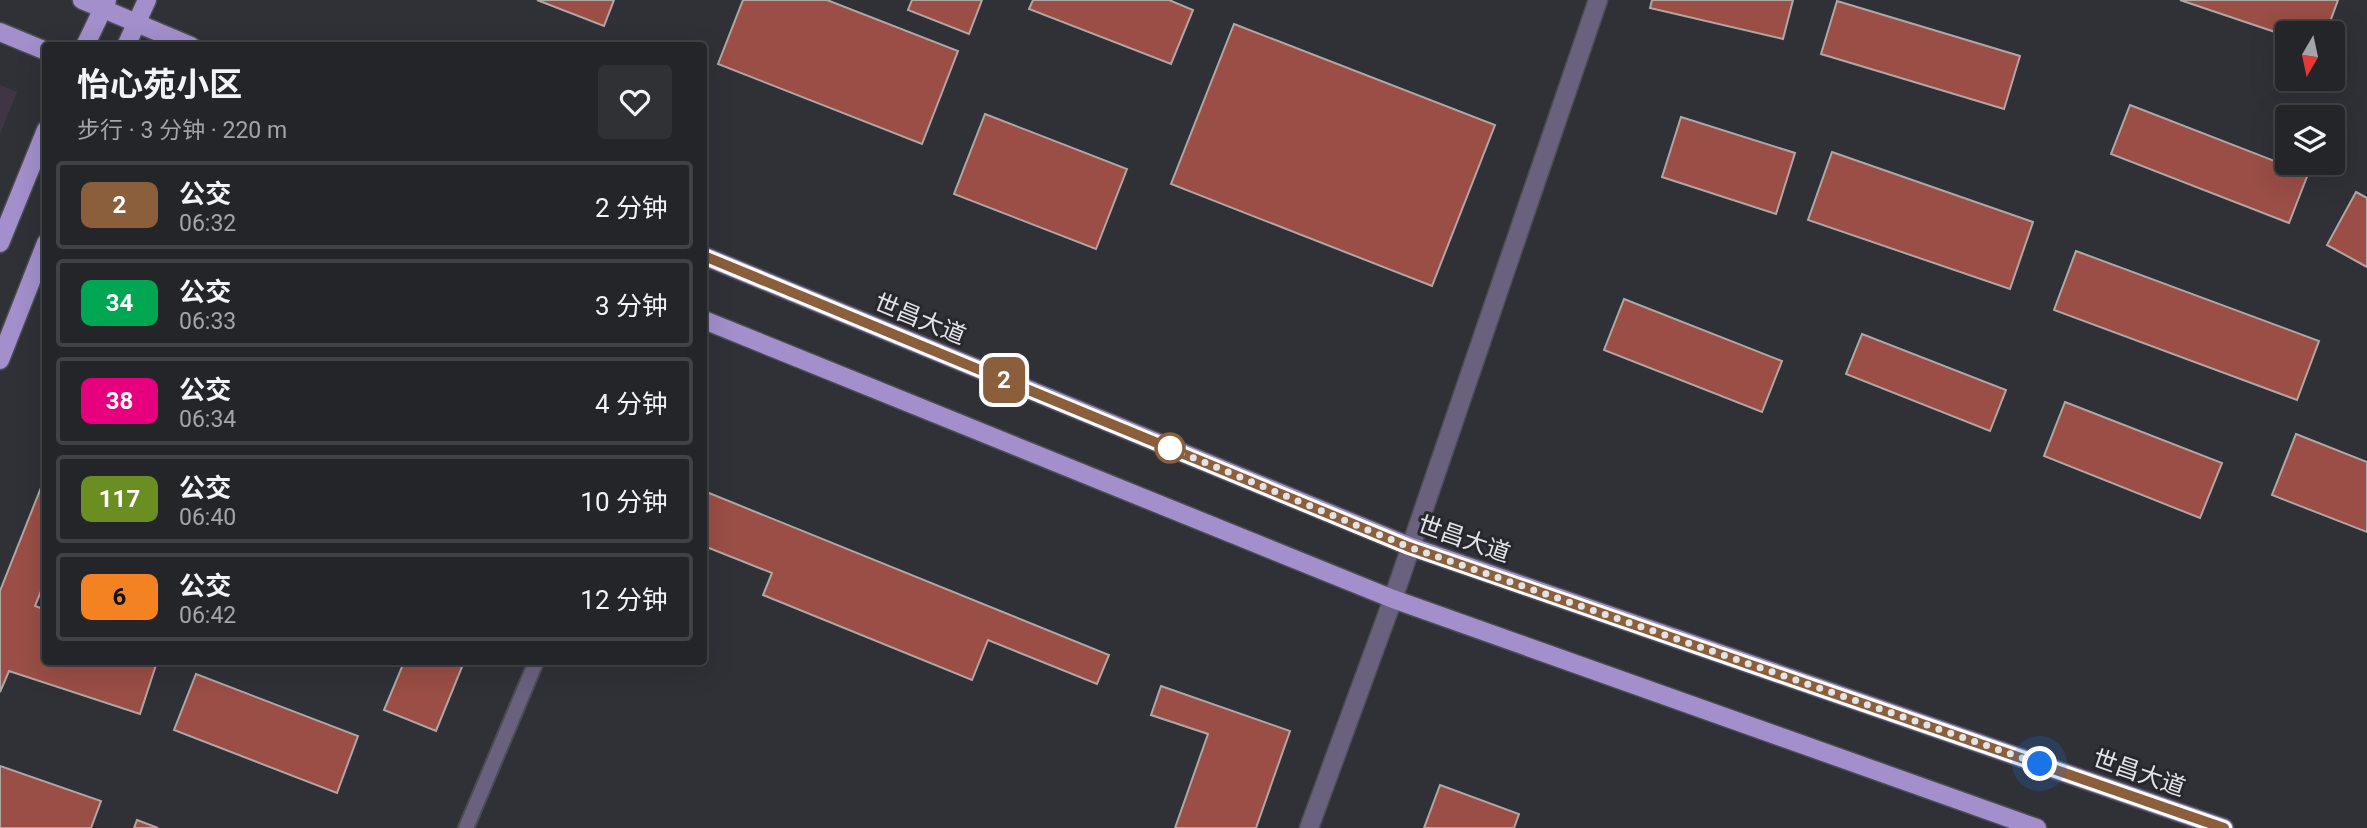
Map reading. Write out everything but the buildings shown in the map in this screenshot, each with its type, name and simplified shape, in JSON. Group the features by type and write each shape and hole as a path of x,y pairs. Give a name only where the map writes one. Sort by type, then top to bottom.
{"main road":[{"path":"82,0 105,4 136,23 181,42"},
{"path":"128,42 146,0"},
{"path":"87,42 105,4"},
{"path":"0,32 42,49"},
{"path":"0,243 42,140"},
{"path":"0,360 42,253"},
{"name":"世昌大道","path":"707,257 1409,547 2224,828"},
{"path":"707,321 1393,598 2037,828"}],"street":[{"path":"1309,828 1393,598 1598,0"}],"lane":[{"path":"466,828 535,665"}],"shaded area":[{"path":"0,85 17,92 0,134"}],"bus line":[{"name":"2","path":"707,257 1409,547 2224,828"}],"route":[{"path":"1170,448 1409,547 2040,764"}]}
